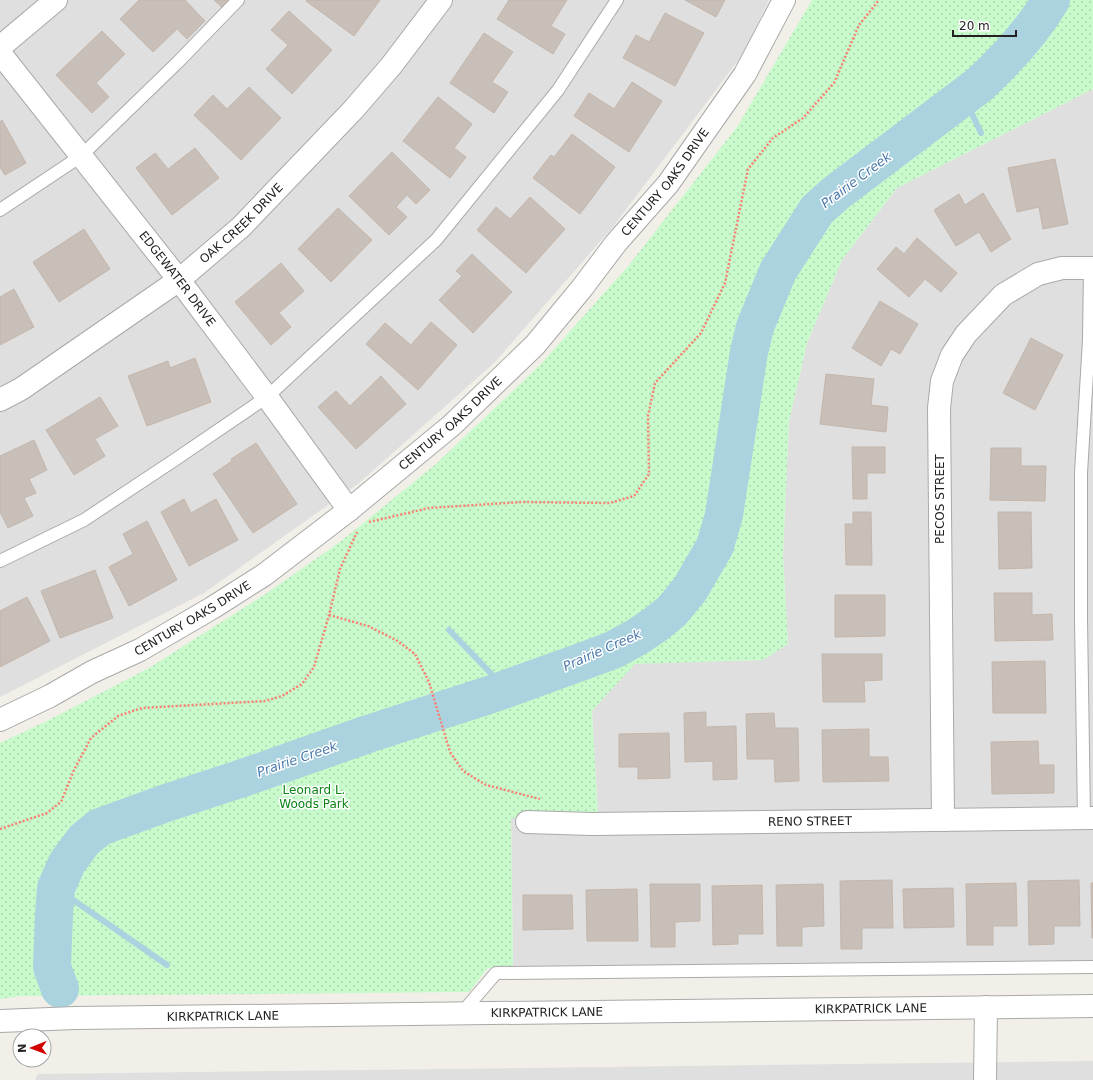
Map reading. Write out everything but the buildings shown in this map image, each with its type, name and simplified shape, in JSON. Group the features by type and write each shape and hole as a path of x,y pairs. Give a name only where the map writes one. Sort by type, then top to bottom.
{"street":[{"path":"0,47 56,0"},
{"name":"OAK CREEK DRIVE","path":"0,400 20,389 179,280 241,227 353,110 391,66 441,0"},
{"name":"CENTURY OAKS DRIVE","path":"0,720 50,696 92,672 140,650 212,608 264,575 349,510 452,425 535,344 582,288 616,244 668,184 746,74 784,0"},
{"name":"EDGEWATER DRIVE","path":"0,53 179,280 267,397 349,510"},
{"name":"PECOS STREET","path":"942,820 939,408 942,381 952,355 966,334 1003,295 1038,274 1062,268 1091,268"},
{"name":"RENO STREET","path":"526,822 592,824 1089,818"},
{"name":"KIRKPATRICK LANE","path":"0,1021 1093,1006"},
{"path":"985,1080 986,1007"}],"lane":[{"path":"0,210 81,156 178,62 238,0"},
{"path":"0,561 84,520 167,466 267,397 436,240 558,90 617,0"},
{"path":"1089,818 1081,619 1081,473 1089,340 1091,268"},
{"path":"461,1014 496,973 1093,967"}],"path":[{"path":"368,523 428,508 522,502 610,502 634,496 649,474 648,416 655,383 701,332 725,283 748,168 773,138 803,118 834,83 859,25 879,0"},
{"path":"0,829 47,813 61,802 74,770 91,738 118,716 142,708 265,701 282,696 302,684 314,667 340,569 357,531"},
{"path":"329,615 368,626 396,640 415,654 429,682 450,752 463,771 486,785 544,800"}],"shaded area":[{"path":"0,0 769,0 743,54 612,228 495,362 359,483 204,593 0,697"},
{"path":"1093,89 1093,962 513,967 511,817 598,817 592,711 635,663 763,660 788,644 783,556 789,421 807,343 842,260 897,188"},
{"path":"1093,1061 1093,1080 35,1080 38,1074"}],"green space":[{"name":"Leonard L. Woods Park","path":"812,0 1093,0 1093,89 897,188 842,260 807,343 789,421 783,556 788,644 763,660 635,664 592,711 598,817 511,818 513,967 488,968 469,992 22,996 0,999 0,743 47,721 149,668 267,593 340,542 436,464 540,365 629,265 737,127"}],"waterway":[{"name":"Prairie Creek","path":"60,989 52,967 56,888 67,863 84,840 100,827 368,734 492,694 613,650 637,637 672,611 690,589 715,546 724,515 749,352 755,327 778,271 817,210 836,193 979,85 1018,45 1036,23 1051,0"},
{"path":"964,97 981,133"},
{"path":"449,630 506,689"},
{"path":"56,888 167,965"}]}
